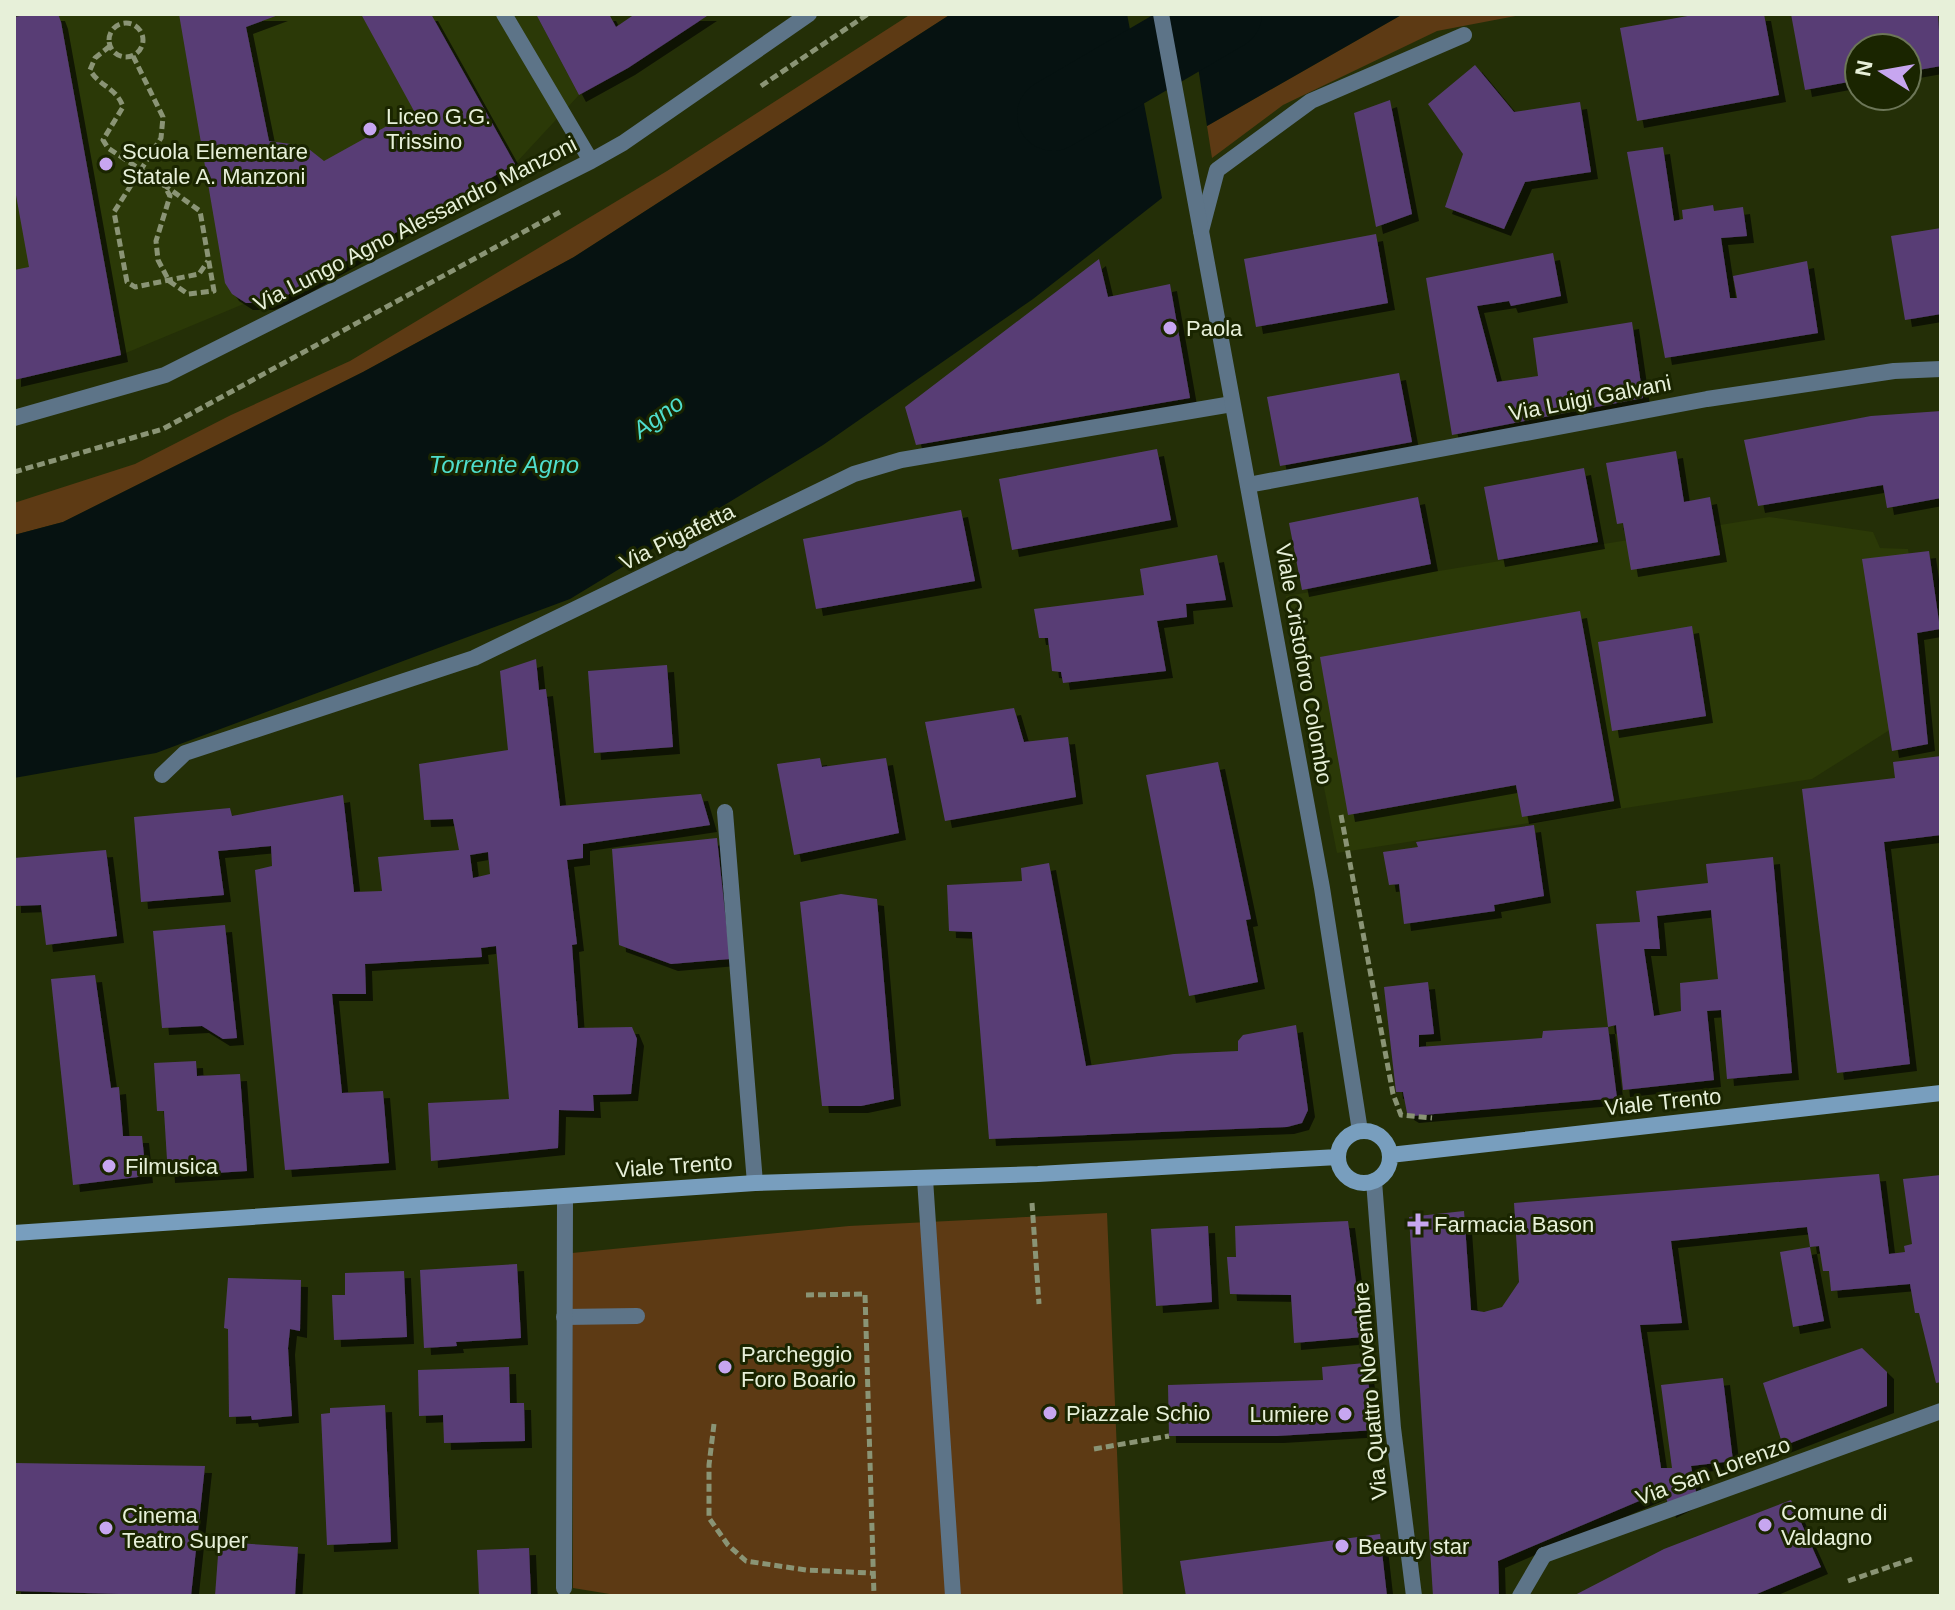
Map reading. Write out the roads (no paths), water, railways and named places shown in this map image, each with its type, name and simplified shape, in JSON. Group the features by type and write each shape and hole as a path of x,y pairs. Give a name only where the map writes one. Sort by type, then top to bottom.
{"main road":[{"name":"Viale Trento","path":"1390,1155 1941,1093"},
{"path":"1360,1131 1377,1134 1384,1140 1390,1155 1386,1171 1374,1181 1350,1178 1339,1166 1338,1157 1344,1140 1360,1131"},
{"name":"Viale Trento","path":"14,1233 755,1183 925,1179 1338,1157"}],"street":[{"path":"504,14 591,161"},
{"name":"Via Lungo Agno Alessandro Manzoni","path":"14,418 165,375 591,161 623,143 809,14"},
{"name":"Viale Cristoforo Colombo","path":"1161,14 1322,888 1360,1131"},
{"path":"1200,232 1217,170 1311,101 1464,35"},
{"name":"Via Luigi Galvani","path":"1248,485 1707,399 1894,371 1941,369"},
{"name":"Via Pigafetta","path":"162,775 185,753 474,658 854,474 901,460 1232,404"},
{"path":"725,812 755,1183"},
{"path":"925,1179 953,1596"},
{"name":"Via Quattro Novembre","path":"1374,1181 1393,1428 1414,1596"},
{"path":"564,1588 565,1198"},
{"path":"564,1317 637,1316"},
{"name":"Via San Lorenzo","path":"1520,1596 1544,1555 1941,1411"}],"water":[{"name":"Torrente Agno","path":"951,14 1127,14 1162,198 1033,299 823,445 570,599 156,753 14,778 14,535 63,522 363,372 574,257"},
{"path":"1190,14 1403,14 1207,126"}],"waterway":[{"name":"Agno","path":"1053,115 1226,14"}],"place":[{"name":"Liceo G.G. Trissino","path":"370,129"},
{"name":"Scuola Elementare Statale A. Manzoni","path":"106,164"},
{"name":"Paola","path":"1170,328"},
{"name":"Filmusica","path":"109,1166"},
{"name":"Farmacia Bason","path":"1418,1224"},
{"name":"Parcheggio Foro Boario","path":"725,1367"},
{"name":"Piazzale Schio","path":"1050,1413"},
{"name":"Lumiere","path":"1345,1414"},
{"name":"Comune di Valdagno","path":"1765,1525"},
{"name":"Cinema Teatro Super","path":"106,1528"},
{"name":"Beauty star","path":"1342,1546"}]}
